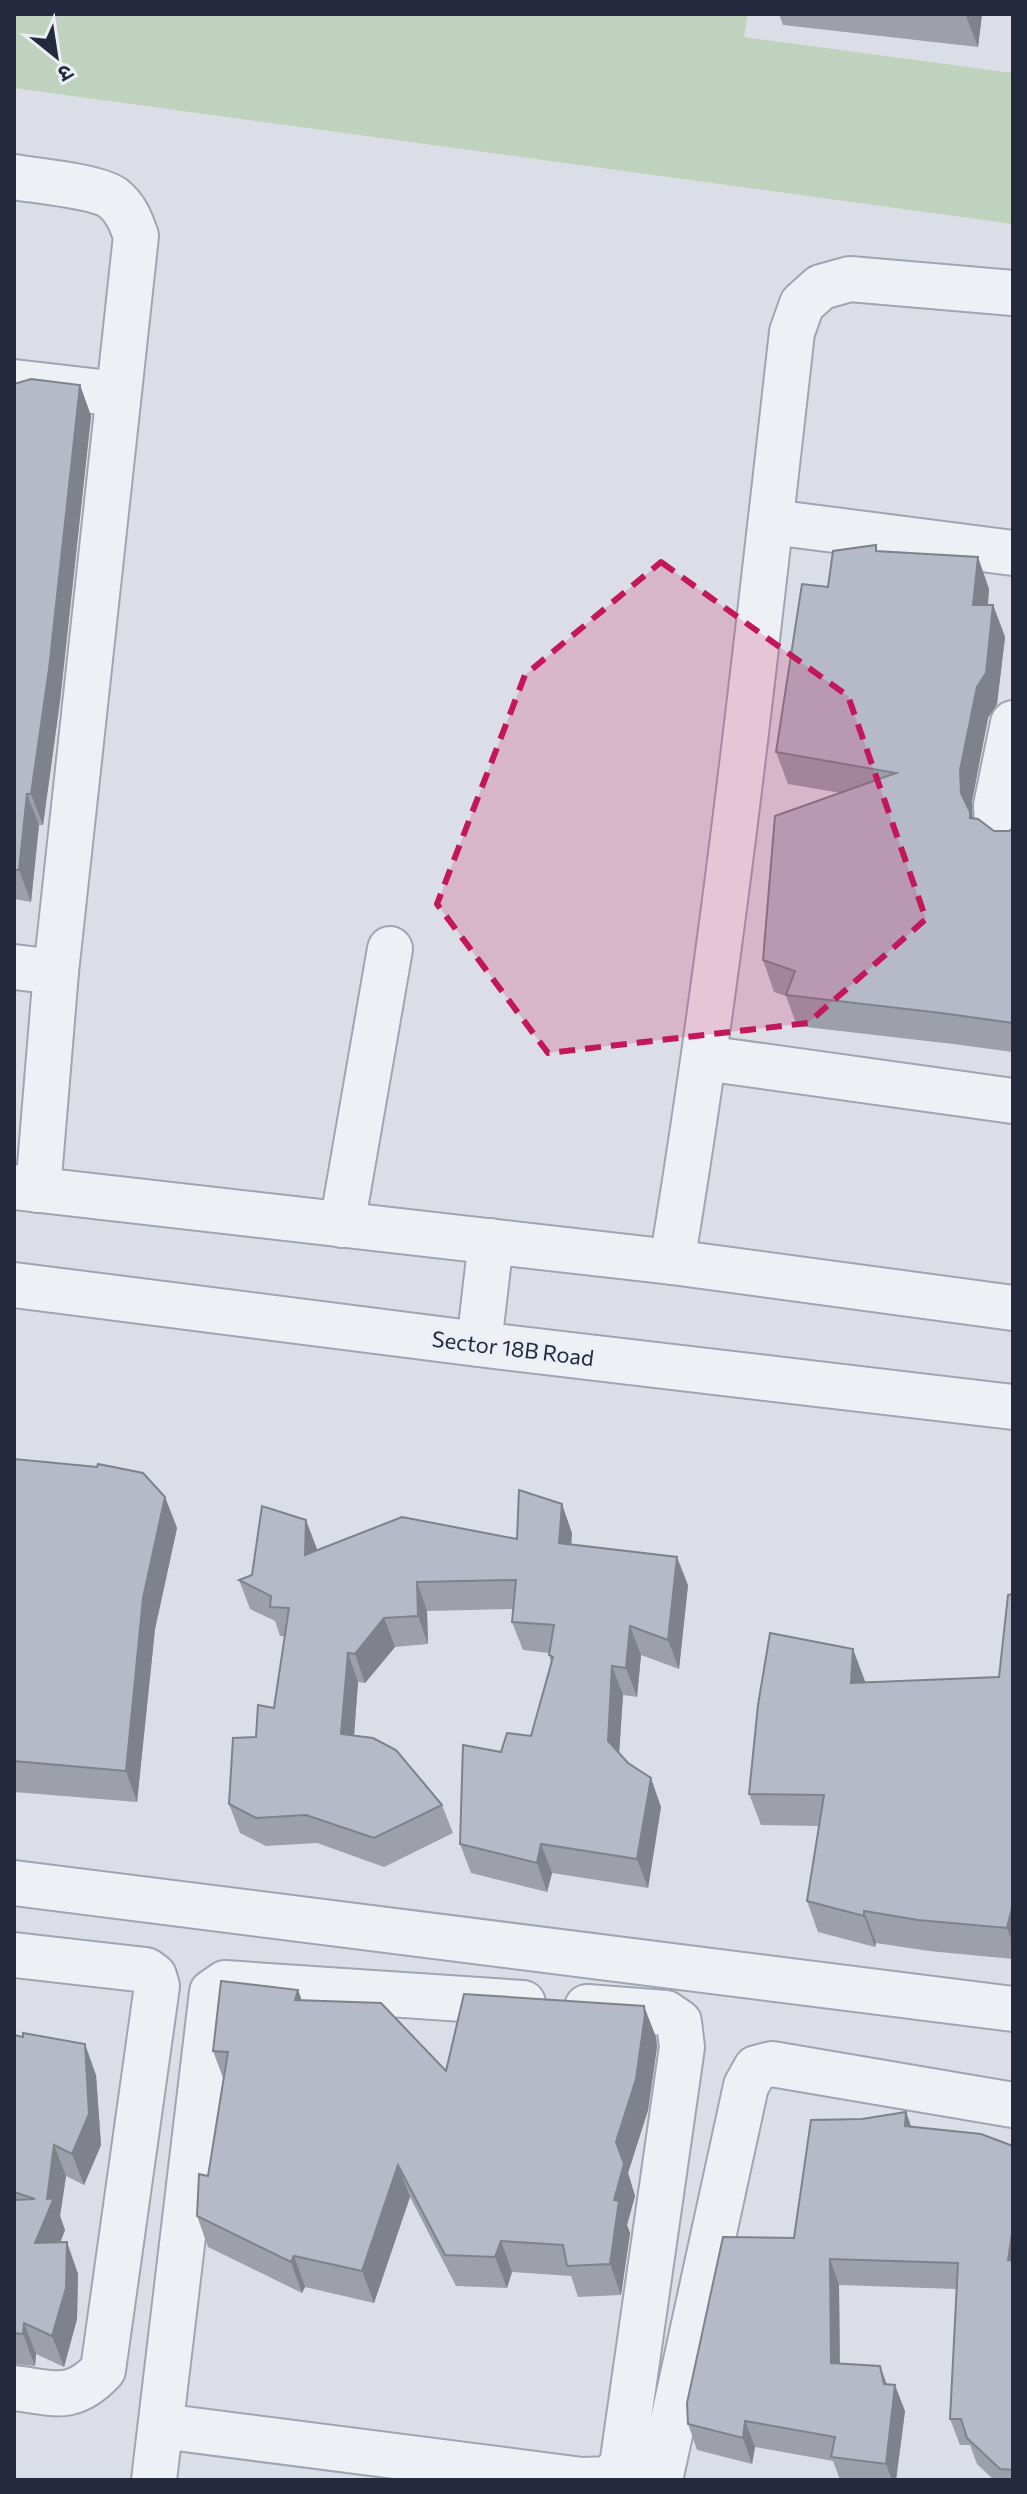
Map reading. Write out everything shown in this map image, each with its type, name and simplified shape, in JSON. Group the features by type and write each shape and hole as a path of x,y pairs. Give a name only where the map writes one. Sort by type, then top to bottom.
{"street":[{"path":"14,177 113,197 128,214 136,236 118,394 35,969 26,1188 672,1262 1013,1308"},
{"path":"672,1262 704,1058 772,522 792,332 802,304 821,287 850,279 1013,293"},
{"path":"14,382 118,394"},
{"path":"772,522 1013,553"},
{"path":"1013,723 996,806 997,823 1013,839"},
{"path":"342,1225 390,949"},
{"path":"704,1058 1013,1101"},
{"path":"479,1344 491,1241"},
{"name":"Sector 18B Road","path":"14,1285 1013,1407"},
{"path":"14,1883 1013,2009"},
{"path":"14,1955 146,1970 154,1976 157,1986 103,2370 88,2386 67,2394 14,2388"},
{"path":"154,2480 212,1992 225,1983 273,1986 666,2013 679,2022 682,2047 622,2466 608,2479 582,2480 161,2426"},
{"path":"660,2480 746,2086 756,2068 772,2064 1013,2105"}],"highlighted area":[{"path":"661,562 848,696 926,919 808,1023 548,1053 437,904 525,675"}],"green space":[{"path":"14,14 748,14 744,37 1013,73 1013,224 14,88"}],"building":[{"path":"31,379 80,385 49,669 31,794 27,794 19,870 14,870 14,384"},
{"path":"876,545 876,551 978,557 973,605 993,605 986,673 977,687 960,770 961,793 970,818 978,819 994,831 1013,828 1013,1023 786,995 795,971 763,960 775,816 896,773 776,752 802,584 828,587 833,551"},
{"path":"14,1459 97,1467 98,1464 143,1473 165,1497 143,1598 126,1771 14,1761"},
{"path":"519,1490 562,1504 559,1543 677,1557 668,1640 630,1626 626,1668 612,1666 608,1741 628,1763 651,1778 637,1859 541,1844 537,1863 460,1844 463,1745 501,1752 507,1733 531,1736 553,1657 549,1655 554,1625 512,1622 516,1580 417,1582 418,1616 384,1618 355,1654 348,1653 341,1734 373,1738 396,1750 442,1805 374,1838 306,1815 256,1818 229,1804 233,1738 256,1737 258,1705 274,1708 289,1608 270,1607 271,1596 239,1580 252,1575 262,1506 306,1520 305,1555 402,1517 517,1539"},
{"path":"1013,1594 1013,1904 1007,1928 918,1920 864,1911 864,1916 807,1901 824,1795 749,1794 758,1705 770,1633 853,1649 851,1683 999,1677 1008,1595"},
{"path":"221,1981 298,1990 295,2000 381,2003 446,2071 464,1994 644,2006 636,2079 616,2142 624,2164 614,2200 619,2201 610,2264 567,2266 563,2245 501,2241 495,2257 445,2255 398,2165 362,2271 294,2256 291,2262 197,2216 199,2174 208,2176 228,2052 213,2051"},
{"path":"23,2033 85,2044 89,2114 72,2154 54,2145 47,2199 54,2198 35,2243 67,2242 66,2288 52,2336 24,2323 23,2334 14,2333 14,2200 35,2199 14,2192 14,2035 23,2037"},
{"path":"906,2112 905,2126 981,2134 1013,2146 1013,2227 1008,2260 1013,2261 1013,2470 1000,2469 967,2438 961,2419 950,2419 958,2263 830,2259 831,2363 880,2366 884,2384 895,2385 886,2464 831,2457 835,2437 745,2421 743,2438 688,2424 687,2403 723,2237 794,2238 811,2120 862,2119"}]}
